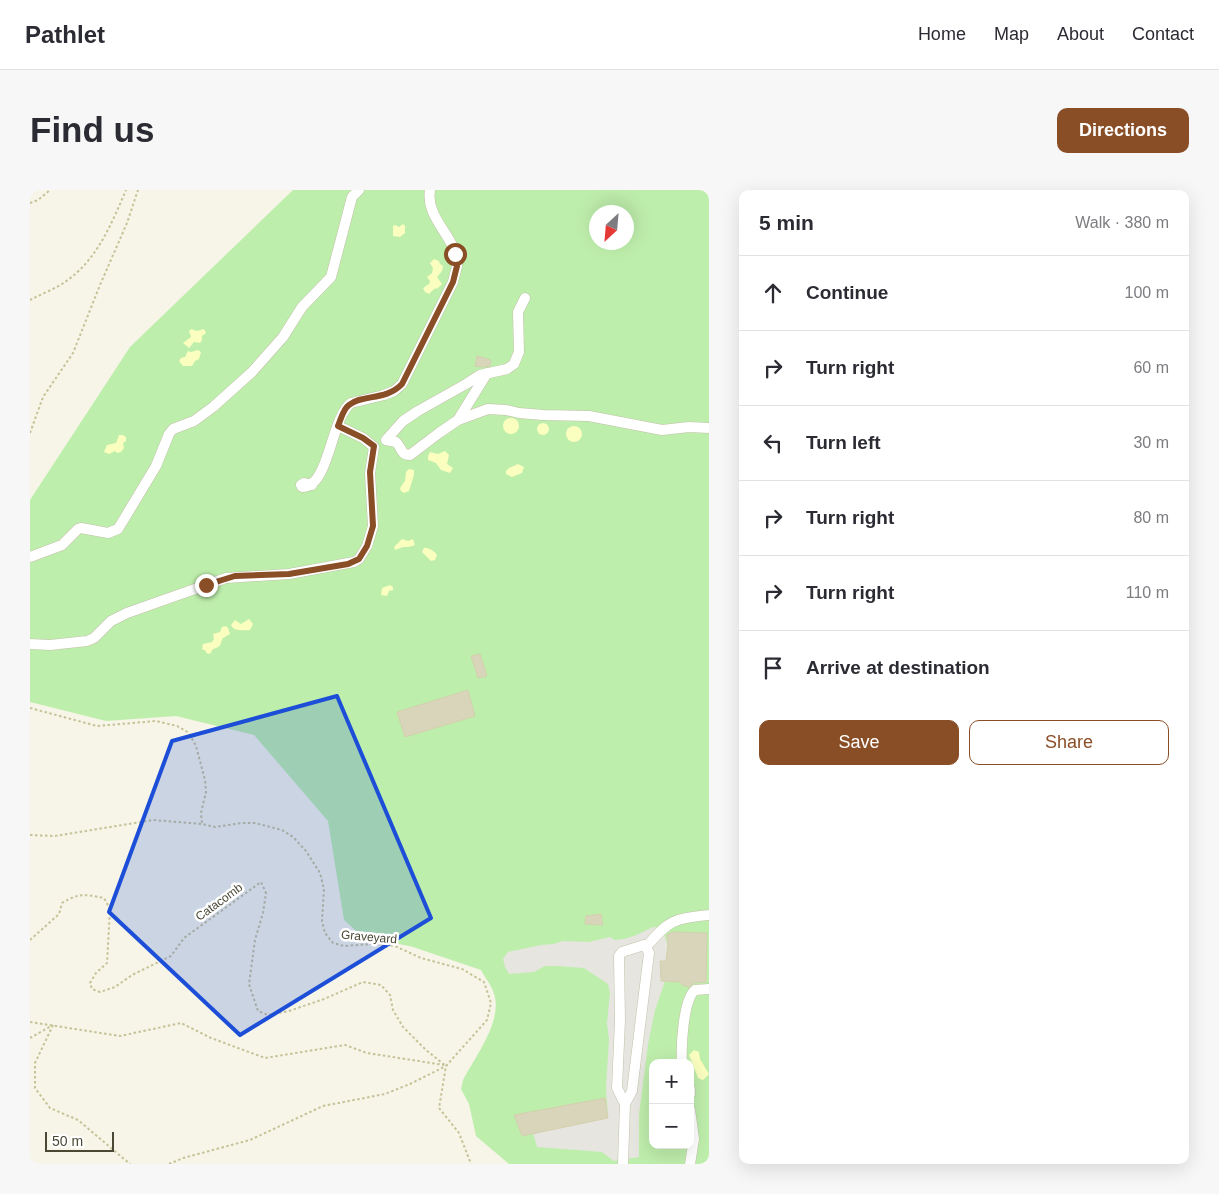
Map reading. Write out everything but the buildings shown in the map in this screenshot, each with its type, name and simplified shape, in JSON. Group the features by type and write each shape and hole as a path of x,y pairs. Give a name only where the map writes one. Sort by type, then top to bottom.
{"lane":[{"path":"30,557 62,545 81,528 108,533 118,529 156,466 169,434 173,430 194,421 252,372 283,337 302,307 332,277 352,197 358,190"},
{"path":"312,485 323,469 338,426 351,403 384,395 394,391 402,384 453,282 457,266 455,254 429,206 430,190"},
{"path":"374,446 386,440 403,422 418,411 480,374 506,369 514,364 519,344 518,312 525,298"},
{"path":"458,420 487,373"},
{"path":"386,440 396,442 402,452 410,455 458,420 488,409 543,415 589,416 662,430 689,427 709,428"},
{"path":"338,426 363,438 374,446"},
{"path":"30,644 50,645 86,641 94,638 111,621 127,612 226,578 289,574 354,562 359,559 367,546 373,526 370,472 374,446"},
{"path":"646,947 667,924 686,918 709,915"},
{"path":"625,1104 617,1088 620,1020 619,956 622,952 644,945 646,947"},
{"path":"623,1161 625,1104 632,1091 648,953 646,947"},
{"path":"682,1059 682,1041 689,999 695,990 709,989"},
{"path":"690,1164 692,1149"}],"path":[{"path":"30,203 38,200 50,190"},
{"path":"30,300 64,283 85,264 102,243 126,190"},
{"path":"30,433 43,397 73,353 127,223 138,190"},
{"path":"30,708 96,726 156,721 178,726 189,733 196,746 206,780 206,792 201,812 202,824"},
{"name":"Graveyard","path":"30,835 55,836 153,820 202,824 215,827 255,823 282,830 293,837 306,851 320,873 324,889 322,921 325,933 333,943 344,946 373,944 395,946 422,958 462,969 484,982 491,1003 487,1020 446,1066"},
{"name":"Catacomb","path":"30,940 59,914 62,903 76,895 85,894 104,898 110,909 109,952 107,963 96,973 90,983 92,989 100,992 115,987 132,975 154,966 171,956 184,938 261,882 266,893 263,913 255,940 249,984 258,1011 268,1016 324,999 363,982 380,985 390,995 394,1010 403,1027 426,1050 446,1066"},
{"path":"30,1022 120,1036 181,1023 211,1038 265,1058 345,1045 367,1053 446,1066"},
{"path":"30,1038 53,1025"},
{"path":"53,1025 35,1063 35,1088 50,1108 78,1120 130,1164"},
{"path":"169,1164 183,1158 250,1140 323,1106 385,1094 446,1066"},
{"path":"446,1066 440,1108 459,1133 470,1164"}],"highlighted area":[{"path":"337,696 431,918 240,1035 109,912 172,741"}],"shaded area":[{"path":"293,190 709,190 709,1164 509,1164 476,1136 469,1104 461,1089 463,1080 486,1038 495,1016 496,1005 490,985 481,970 413,947 362,936 344,920 328,821 254,735 176,716 106,721 30,702 30,500 130,347"},
{"path":"653,927 662,928 668,946 665,981 655,1010 648,1044 639,1115 639,1157 614,1161 602,1152 537,1147 533,1133 608,1117 606,1088 609,1040 607,1023 610,993 608,984 584,968 545,966 534,972 509,974 503,959 508,952 563,941 589,942 610,937 615,940 624,939"}],"sand":[{"path":"403,224 405,226 405,233 400,237 393,236 393,226 399,227"},
{"path":"434,259 443,266 442,271 437,277 442,284 429,294 423,288 429,284 430,281 427,277 432,273 433,268 430,263"},
{"path":"191,329 197,331 204,329 206,333 202,336 200,343 194,342 189,348 183,343 191,337 189,331"},
{"path":"198,350 201,352 199,359 192,366 183,366 179,361 185,357 188,351"},
{"path":"508,418 514,418 519,423 517,432 508,434 503,429 503,423"},
{"path":"541,423 545,423 549,429 545,435 541,435 537,431 537,427"},
{"path":"574,426 582,434 574,442 566,434"},
{"path":"119,435 126,437 126,441 123,443 124,448 121,452 117,453 115,451 109,454 104,452 107,445 116,443"},
{"path":"445,451 449,455 447,464 453,468 450,473 441,470 436,463 428,460 430,452 438,454"},
{"path":"518,464 524,467 522,473 512,477 506,474 509,468"},
{"path":"409,469 414,470 414,475 409,491 404,493 400,488 405,481 406,472"},
{"path":"402,539 408,541 413,539 415,545 395,550 394,547"},
{"path":"424,548 437,555 435,560 431,561 422,552"},
{"path":"390,585 393,587 393,590 389,591 387,596 381,595 382,588"},
{"path":"249,619 253,624 250,630 236,630 231,625 235,620 241,624"},
{"path":"226,626 230,634 223,638 220,646 213,649 210,654 206,653 202,649 203,644 212,642 214,639 213,634 220,632 222,627"},
{"path":"694,1050 699,1052 700,1059 709,1074 703,1080 698,1078 694,1068 694,1059 691,1059 689,1055"}],"route":[{"path":"206,585 235,576 289,574 348,564 359,559 367,546 373,526 370,472 374,446 363,438 338,426 351,403 384,395 394,391 402,384 453,282 457,266 455,254"}]}
